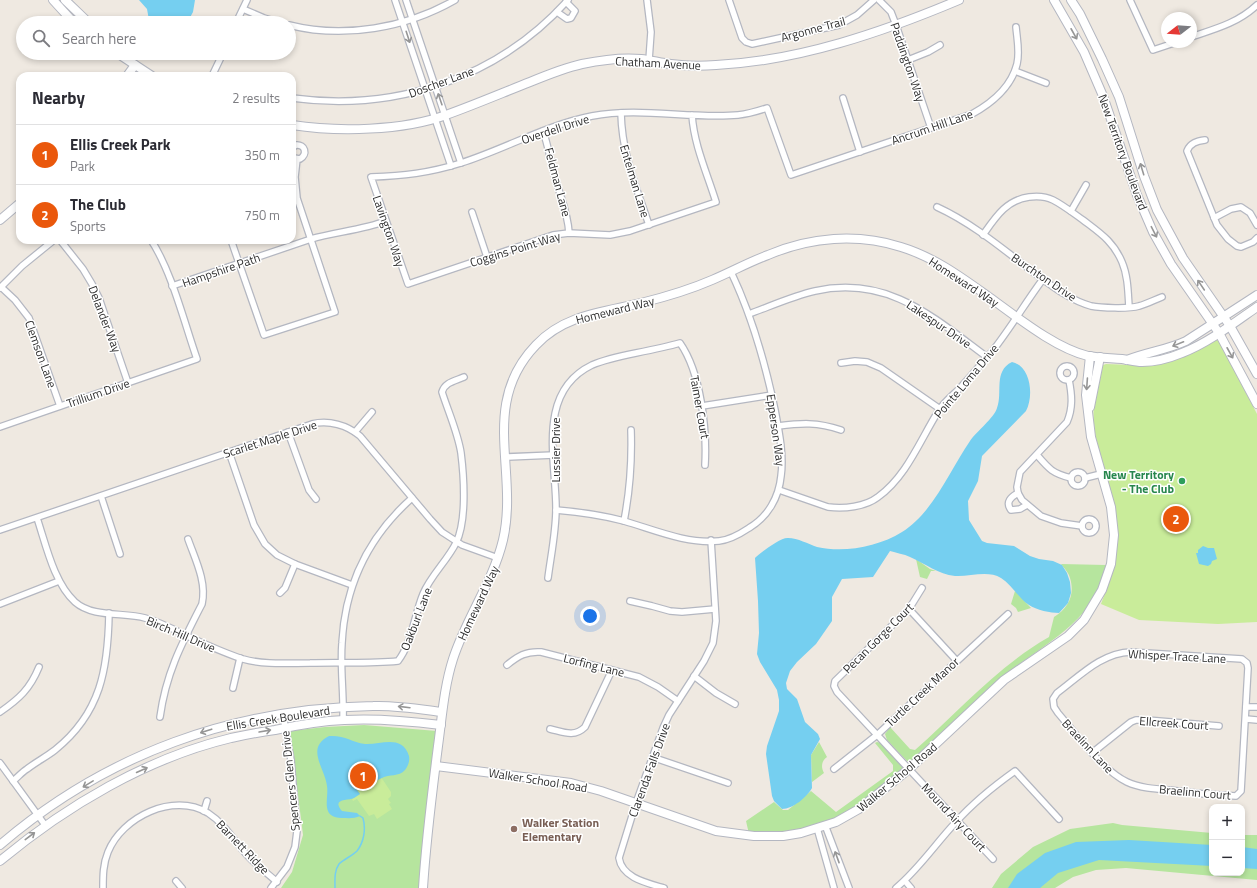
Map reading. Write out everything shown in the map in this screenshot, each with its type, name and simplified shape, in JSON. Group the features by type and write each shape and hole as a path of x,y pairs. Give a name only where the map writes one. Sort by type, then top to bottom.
{"street":[{"path":"53,0 68,16"},
{"path":"65,0 82,16"},
{"path":"239,16 247,0"},
{"path":"396,0 451,166"},
{"path":"406,0 461,163"},
{"path":"296,26 311,29 348,30 380,27 412,19 455,0"},
{"path":"647,0 651,32 648,60"},
{"name":"Argonne Trail","path":"729,0 742,38 746,42 752,44 839,25 858,15 874,0"},
{"name":"Paddington Way","path":"879,0 891,12 931,128"},
{"name":"New Territory Boulevard","path":"1054,0 1084,52 1103,96 1137,196 1161,246 1189,291 1219,333 1257,404"},
{"name":"New Territory Boulevard","path":"1071,0 1080,14 1119,97 1144,176 1157,210 1196,278 1230,326 1257,374"},
{"path":"1130,0 1152,50 1161,47"},
{"path":"557,12 567,19 571,18 574,12 567,1"},
{"name":"Doscher Lane","path":"296,98 330,102 355,102 383,99 426,90 458,78 499,57 536,31 567,1"},
{"name":"Chatham Avenue","path":"296,125 334,129 414,124 446,116 570,67 601,60 634,59 671,64 716,65 750,62 794,54 833,45 896,25 957,1"},
{"path":"1197,35 1233,22 1244,16 1257,5"},
{"path":"243,8 260,16"},
{"name":"Ancrum Hill Lane","path":"791,175 972,114 989,104 1007,86 1018,63 1016,27"},
{"path":"908,60 928,52 940,45"},
{"path":"128,60 146,72"},
{"path":"214,72 220,60"},
{"path":"130,72 135,65"},
{"path":"1015,71 1046,83"},
{"path":"843,98 860,152"},
{"name":"Overdell Drive","path":"371,177 410,175 451,166 543,131 575,120 593,116 621,113 739,115 768,108 791,175"},
{"name":"Entelman Lane","path":"621,113 621,134 624,149 649,225"},
{"name":"Coggins Point Way","path":"408,284 542,238 569,233 610,235 630,231 716,202 696,141 692,115"},
{"name":"Feldman Lane","path":"543,131 566,212 569,233"},
{"path":"1205,140 1193,143 1189,146 1187,151 1214,218 1228,239 1237,246 1241,247 1255,240"},
{"path":"296,146 299,144 304,147 305,150 303,158 296,158"},
{"path":"1123,156 1137,152"},
{"name":"Lavington Way","path":"371,177 408,284"},
{"path":"1071,211 1086,185"},
{"path":"233,244 264,335 335,312 296,193"},
{"path":"983,235 1002,210 1017,200 1035,196 1052,199 1071,211 1113,244 1125,271 1129,307"},
{"path":"0,220 16,207"},
{"name":"Burchton Drive","path":"937,207 948,212 983,235 1042,279 1068,296 1090,305 1108,308 1137,307 1162,297"},
{"path":"1214,218 1231,208 1241,207 1250,213 1257,224"},
{"path":"472,212 487,257"},
{"name":"Hampshire Path","path":"172,286 330,233 373,226 386,221"},
{"name":"Homeward Way","path":"423,888 446,686 453,658 491,577 504,537 506,519 503,425 504,412 511,384 517,371 529,353 544,338 562,325 583,316 668,296 712,280 766,255 797,244 844,238 872,240 913,251 942,265 1061,345 1090,356 1138,362 1167,358 1192,349 1230,326 1257,307"},
{"path":"1161,246 1173,239"},
{"path":"0,288 22,266 49,244"},
{"name":"Delander Way","path":"63,244 83,269 99,298 128,383"},
{"path":"153,244 172,286"},
{"name":"Epperson Way","path":"556,510 594,514 678,537 694,540 719,541 730,538 753,526 768,512 779,490 782,465 778,426 759,342 731,272"},
{"name":"Pointe Loma Drive","path":"779,490 828,507 836,508 870,502 877,498 892,485 907,466 940,409 987,357 1042,279"},
{"name":"Trillium Drive","path":"0,427 197,359 172,286"},
{"name":"Clemson Lane","path":"0,288 15,300 29,318 60,406"},
{"name":"Lakespur Drive","path":"749,314 785,300 816,291 841,288 870,290 897,297 919,308 987,357"},
{"name":"Homeward Way","path":"1128,360 1176,345 1213,324 1257,295"},
{"name":"Lussier Drive","path":"548,578 556,510 553,422 556,405 565,389 576,375 591,365 609,359 680,343 686,351"},
{"name":"Taimer Court","path":"686,351 692,365 702,406 706,442 705,465"},
{"name":"Walker School Road","path":"436,766 571,783 601,791 716,831 754,836 782,836 817,828 845,817 859,809 909,769 1004,680 1068,636 1084,620 1102,590 1111,564 1114,535 1111,507 1091,437 1086,394 1090,356"},
{"name":"Walker School Road","path":"1089,411 1100,357"},
{"path":"841,363 855,361 867,362 880,368 940,409"},
{"path":"456,542 461,525 464,505 460,452 442,392 448,383 464,377"},
{"path":"1068,380 1072,404 1071,414 1066,422 1020,472 1017,481 1018,493 1027,505 1041,516 1061,523 1082,526"},
{"path":"702,406 772,395"},
{"path":"355,432 372,412"},
{"name":"Scarlet Maple Drive","path":"0,530 288,432 322,422 341,425 355,432 366,442 442,532 456,542 498,558"},
{"path":"778,426 802,423 819,424 841,430"},
{"path":"624,521 630,488 632,450 631,430"},
{"path":"288,432 309,490 316,499"},
{"path":"229,452 254,525 261,540 271,551 295,564 352,585"},
{"path":"1037,454 1048,467 1057,474 1071,478"},
{"path":"505,457 554,455"},
{"path":"1077,472 1083,474 1085,478 1084,483 1078,486 1072,483 1071,478 1072,474 1077,472"},
{"path":"1085,478 1101,474"},
{"path":"1018,493 1010,498 1008,507 1011,510 1016,510 1027,505"},
{"path":"101,496 120,554"},
{"path":"343,720 343,627 352,585 358,568 375,538 396,513 412,498"},
{"name":"Birch Hill Drive","path":"37,518 60,581 71,598 81,606 91,610 147,618 240,658 266,662 381,662"},
{"path":"160,717 165,688 176,655 204,598 203,586 188,539"},
{"name":"Clarenda Falls Drive","path":"664,888 655,887 631,876 622,868 620,863 620,852 662,728 707,655 713,642 715,630 715,609 711,540"},
{"name":"Oakburl Lane","path":"381,662 398,661 402,655 424,591 456,542"},
{"path":"280,593 285,588 295,564"},
{"path":"0,604 60,581"},
{"name":"Pecan Gorge Court","path":"834,686 834,681 909,609 922,588"},
{"path":"630,602 670,611 682,612 715,609"},
{"path":"909,609 956,660"},
{"path":"13,781 63,743 74,732 86,715 98,692 105,670 109,641 109,613"},
{"name":"Turtle Creek Manor","path":"834,769 877,734 956,660 1008,614"},
{"name":"Lorfing Lane","path":"507,665 520,655 534,652 547,653 639,677 658,687 678,701"},
{"name":"Whisper Trace Lane","path":"1054,703 1053,699 1057,693 1095,664 1106,657 1119,653 1131,652 1242,660 1247,663 1248,668 1246,707"},
{"path":"233,688 240,658"},
{"path":"0,712 17,700 27,690 39,667"},
{"path":"550,729 575,734 580,732 585,727 612,670"},
{"path":"694,676 716,693 735,704"},
{"name":"Mound Airy Court","path":"834,686 837,692 993,859"},
{"name":"Braelinn Lane","path":"1054,703 1054,707 1058,713 1092,753 1118,777 1135,785 1152,788"},
{"name":"Ellis Creek Boulevard","path":"0,845 38,815 105,773 131,759 162,746 219,727 254,719 282,715 373,706 399,707 442,712"},
{"path":"1257,707 1246,707 1246,719 1257,720"},
{"name":"Spencers Glen Drive","path":"271,888 283,874 292,857 297,831 291,760 282,715"},
{"name":"Braelinn Court","path":"1152,788 1228,796 1236,796 1239,794 1241,791 1246,719"},
{"name":"Ellis Creek Boulevard","path":"0,861 45,825 94,795 131,775 200,747 230,738 307,724 343,720 388,720 441,725"},
{"name":"Ellcreek Court","path":"1092,753 1126,725 1136,720 1219,726"},
{"path":"652,757 728,783"},
{"path":"0,762 45,825"},
{"path":"896,888 905,881 958,820 996,785 1014,771 1059,819"},
{"path":"204,811 207,801"},
{"name":"Barnett Ridge","path":"103,888 105,861 113,843 122,830 140,817 161,808 177,805 204,811 220,823 247,855 277,882"},
{"path":"825,825 848,888"},
{"path":"817,828 834,888"},
{"path":"176,881 182,888"},
{"path":"905,881 911,888"}],"green space":[{"name":"New Territory - The Club","path":"1217,340 1220,342 1257,414 1257,622 1218,624 1139,620 1101,604 1114,565 1118,534 1115,511 1098,448 1095,429 1094,402 1101,366 1106,364 1131,365 1166,362 1192,353 1211,341"},
{"path":"916,559 930,569 936,571 931,571 927,579 920,577"},
{"path":"1061,564 1106,565 1101,585 1091,602 1079,617 1065,630 1002,678 911,762 907,761 887,740 885,734 890,727 910,749 915,750 996,675 1013,661 1049,637 1054,617 1067,605 1070,600 1072,590 1069,576"},
{"path":"1015,591 1031,608 1018,612 1011,604"},
{"path":"364,725 437,731 419,888 281,888 292,872 303,835 290,731"},
{"path":"819,742 827,757 822,765 824,773 812,782 811,755"},
{"path":"875,743 881,743 903,766 903,770 840,819 799,832 749,834 746,821 774,802 783,810 788,810 811,791 836,812 893,771 893,765"},
{"path":"381,777 391,792 391,796 388,799 391,803 389,804 392,809 377,819 374,814 369,816 357,799 353,801 352,799 360,794 357,788 359,781 364,778 368,778 373,783"},
{"path":"1113,823 1209,833 1209,876 1126,868 1096,870 1073,877 1055,888 992,888 1001,874 1033,847 1070,829"},
{"path":"1245,835 1257,835 1257,880 1213,876 1245,876"}],"water":[{"path":"139,0 195,0 191,16 148,16 147,9"},
{"path":"1012,362 1023,369 1027,375 1030,398 1026,411 982,456 978,481 968,501 969,520 982,541 987,543 1014,546 1030,556 1053,561 1062,565 1070,582 1071,593 1068,603 1059,613 1039,610 1025,602 1009,584 996,576 990,574 960,576 949,575 908,556 890,551 873,577 842,579 832,597 832,621 816,644 797,662 790,671 786,683 787,689 797,699 805,722 818,734 820,739 811,755 812,788 799,802 791,807 782,809 774,801 772,796 766,754 767,746 779,711 779,700 777,690 760,662 757,654 759,633 755,558 785,538 803,541 817,547 827,549 849,549 882,542 902,532 913,524 932,503 970,441 995,412 999,402 1000,377 1002,371"},
{"path":"1203,546 1214,548 1217,559 1212,561 1208,566 1199,564 1196,553 1198,553 1198,550"},
{"path":"329,736 344,738 365,744 396,743 406,749 409,756 408,765 403,772 379,779 374,783 368,778 361,778 356,785 360,794 354,798 339,802 339,807 342,811 357,813 360,816 358,817 334,817 328,811 326,779 318,759 317,752 318,746"},
{"path":"1129,840 1209,845 1209,866 1099,860 1058,873 1040,888 1008,888 1017,874 1045,853 1076,842"},
{"path":"1245,847 1257,849 1257,869 1245,868"}],"waterway":[{"path":"335,888 337,867 341,862 357,851 363,840 364,822 363,818 360,816"}],"place":[{"name":"New Territory - The Club","path":"1182,481"},
{"name":"The Club","path":"1176,519"},
{"name":"Ellis Creek Park","path":"363,776"},
{"name":"Walker Station Elementary","path":"514,829"}]}
